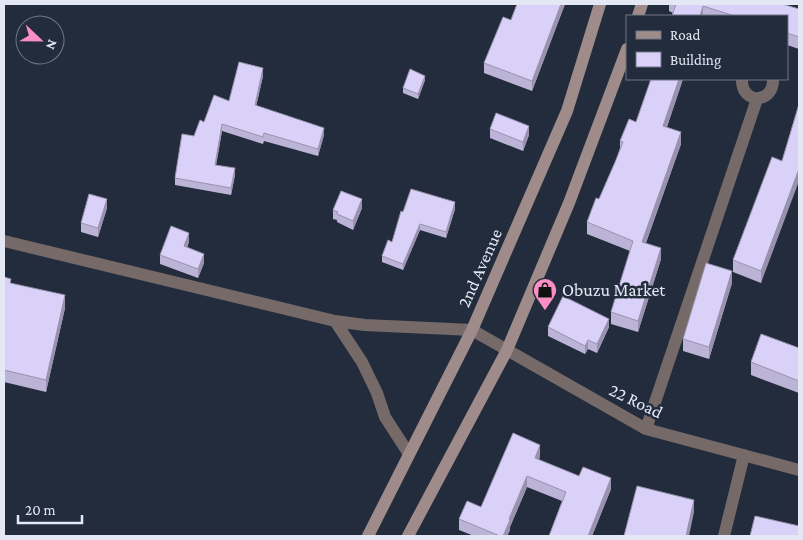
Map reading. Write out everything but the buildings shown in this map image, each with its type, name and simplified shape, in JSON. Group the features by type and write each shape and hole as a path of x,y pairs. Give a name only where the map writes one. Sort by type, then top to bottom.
{"street":[{"name":"2nd Avenue","path":"368,536 472,330 567,111 600,4"},
{"path":"408,536 507,350 569,203 626,52"},
{"path":"742,80 745,92 750,97 757,98 764,97 770,93 773,87 773,80"},
{"path":"646,429 757,98"},
{"path":"4,241 335,321 375,326 472,330"},
{"path":"335,321 362,362 377,393 385,417 409,454"},
{"name":"22 Road","path":"472,330 646,429 799,470"},
{"path":"724,536 744,455"}],"place":[{"name":"Obuzu Market","path":"545,311"}]}
